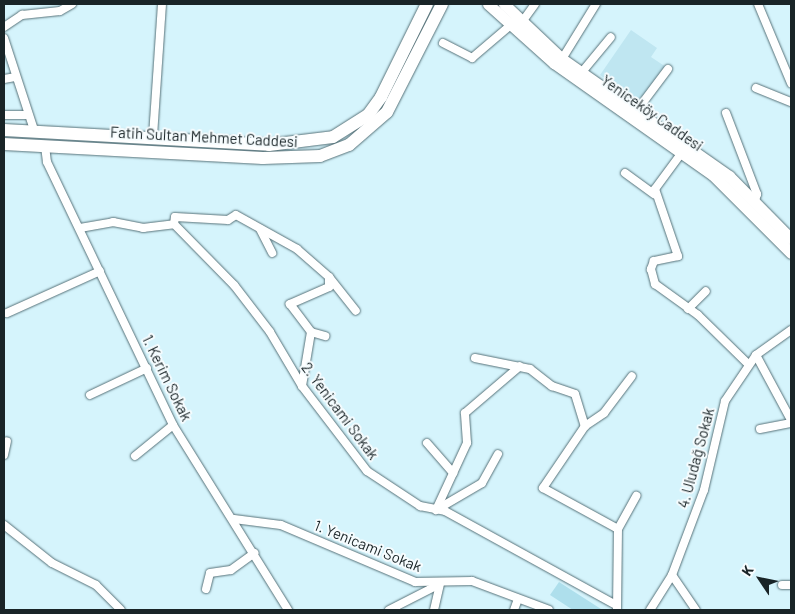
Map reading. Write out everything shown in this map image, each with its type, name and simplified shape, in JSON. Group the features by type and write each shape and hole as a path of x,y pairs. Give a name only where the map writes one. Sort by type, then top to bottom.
{"main road":[{"name":"Fatih Sultan Mehmet Caddesi","path":"4,130 153,136 269,146 333,137 368,115 381,97 427,4"},
{"name":"Fatih Sultan Mehmet Caddesi","path":"4,144 262,158 303,158 333,152 364,135 387,112 442,4"}],"street":[{"path":"4,28 22,15 60,11 72,4"},
{"path":"153,136 162,4"},
{"name":"Yeniceköy Caddesi","path":"488,4 517,23 562,59 638,109 791,253"},
{"name":"Yeniceköy Caddesi","path":"504,4 517,23 554,63 659,130 754,201 791,239"},
{"path":"443,43 472,58 517,23 536,4"},
{"path":"562,59 596,4"},
{"path":"758,4 791,83"},
{"path":"582,72 611,37"},
{"path":"4,38 27,115 34,130"},
{"path":"638,109 668,69"},
{"path":"4,79 15,77"},
{"path":"756,88 791,102"},
{"path":"726,113 757,194 754,201"},
{"path":"4,115 27,115"},
{"name":"1. Kerim Sokak","path":"45,146 47,162 174,425 234,519 288,610"},
{"path":"654,194 683,151"},
{"path":"626,173 654,194 678,256 654,261 651,269 655,284 688,309 749,365"},
{"path":"80,228 113,222 142,228 174,224 175,217 228,220 236,215 314,260 356,310"},
{"name":"2. Yenicami Sokak","path":"174,224 234,285 270,332 302,386 367,471 420,506 436,510 616,607"},
{"path":"260,229 272,253"},
{"path":"8,314 100,272"},
{"path":"325,336 311,332 290,304 329,287 329,277"},
{"path":"688,309 706,291"},
{"name":"4. Uludağ Sokak","path":"650,610 672,575 704,490 726,401 756,355 791,330"},
{"path":"302,386 311,332"},
{"path":"756,355 791,421 760,429"},
{"path":"475,358 520,366 575,394 585,426"},
{"path":"436,510 468,443 465,413 520,366"},
{"path":"90,395 147,368"},
{"path":"618,529 543,488 585,426 604,413 632,376"},
{"path":"135,456 174,425"},
{"path":"4,455 6,441"},
{"path":"427,443 453,473"},
{"path":"436,510 482,483 498,454"},
{"path":"616,607 618,529 636,496"},
{"name":"1. Yenicami Sokak","path":"234,519 280,526 416,582 440,584 472,581 549,610"},
{"path":"4,525 52,563 96,585 121,610"},
{"path":"206,590 210,573 231,570 254,553"},
{"path":"672,575 696,610"},
{"path":"389,610 440,584"},
{"path":"434,610 440,584"},
{"path":"782,585 791,585"},
{"path":"514,610 518,599"}],"shaded area":[{"path":"631,30 657,48 651,57 666,67 638,101 600,75"},
{"path":"559,582 601,609 573,610 550,595"}]}
